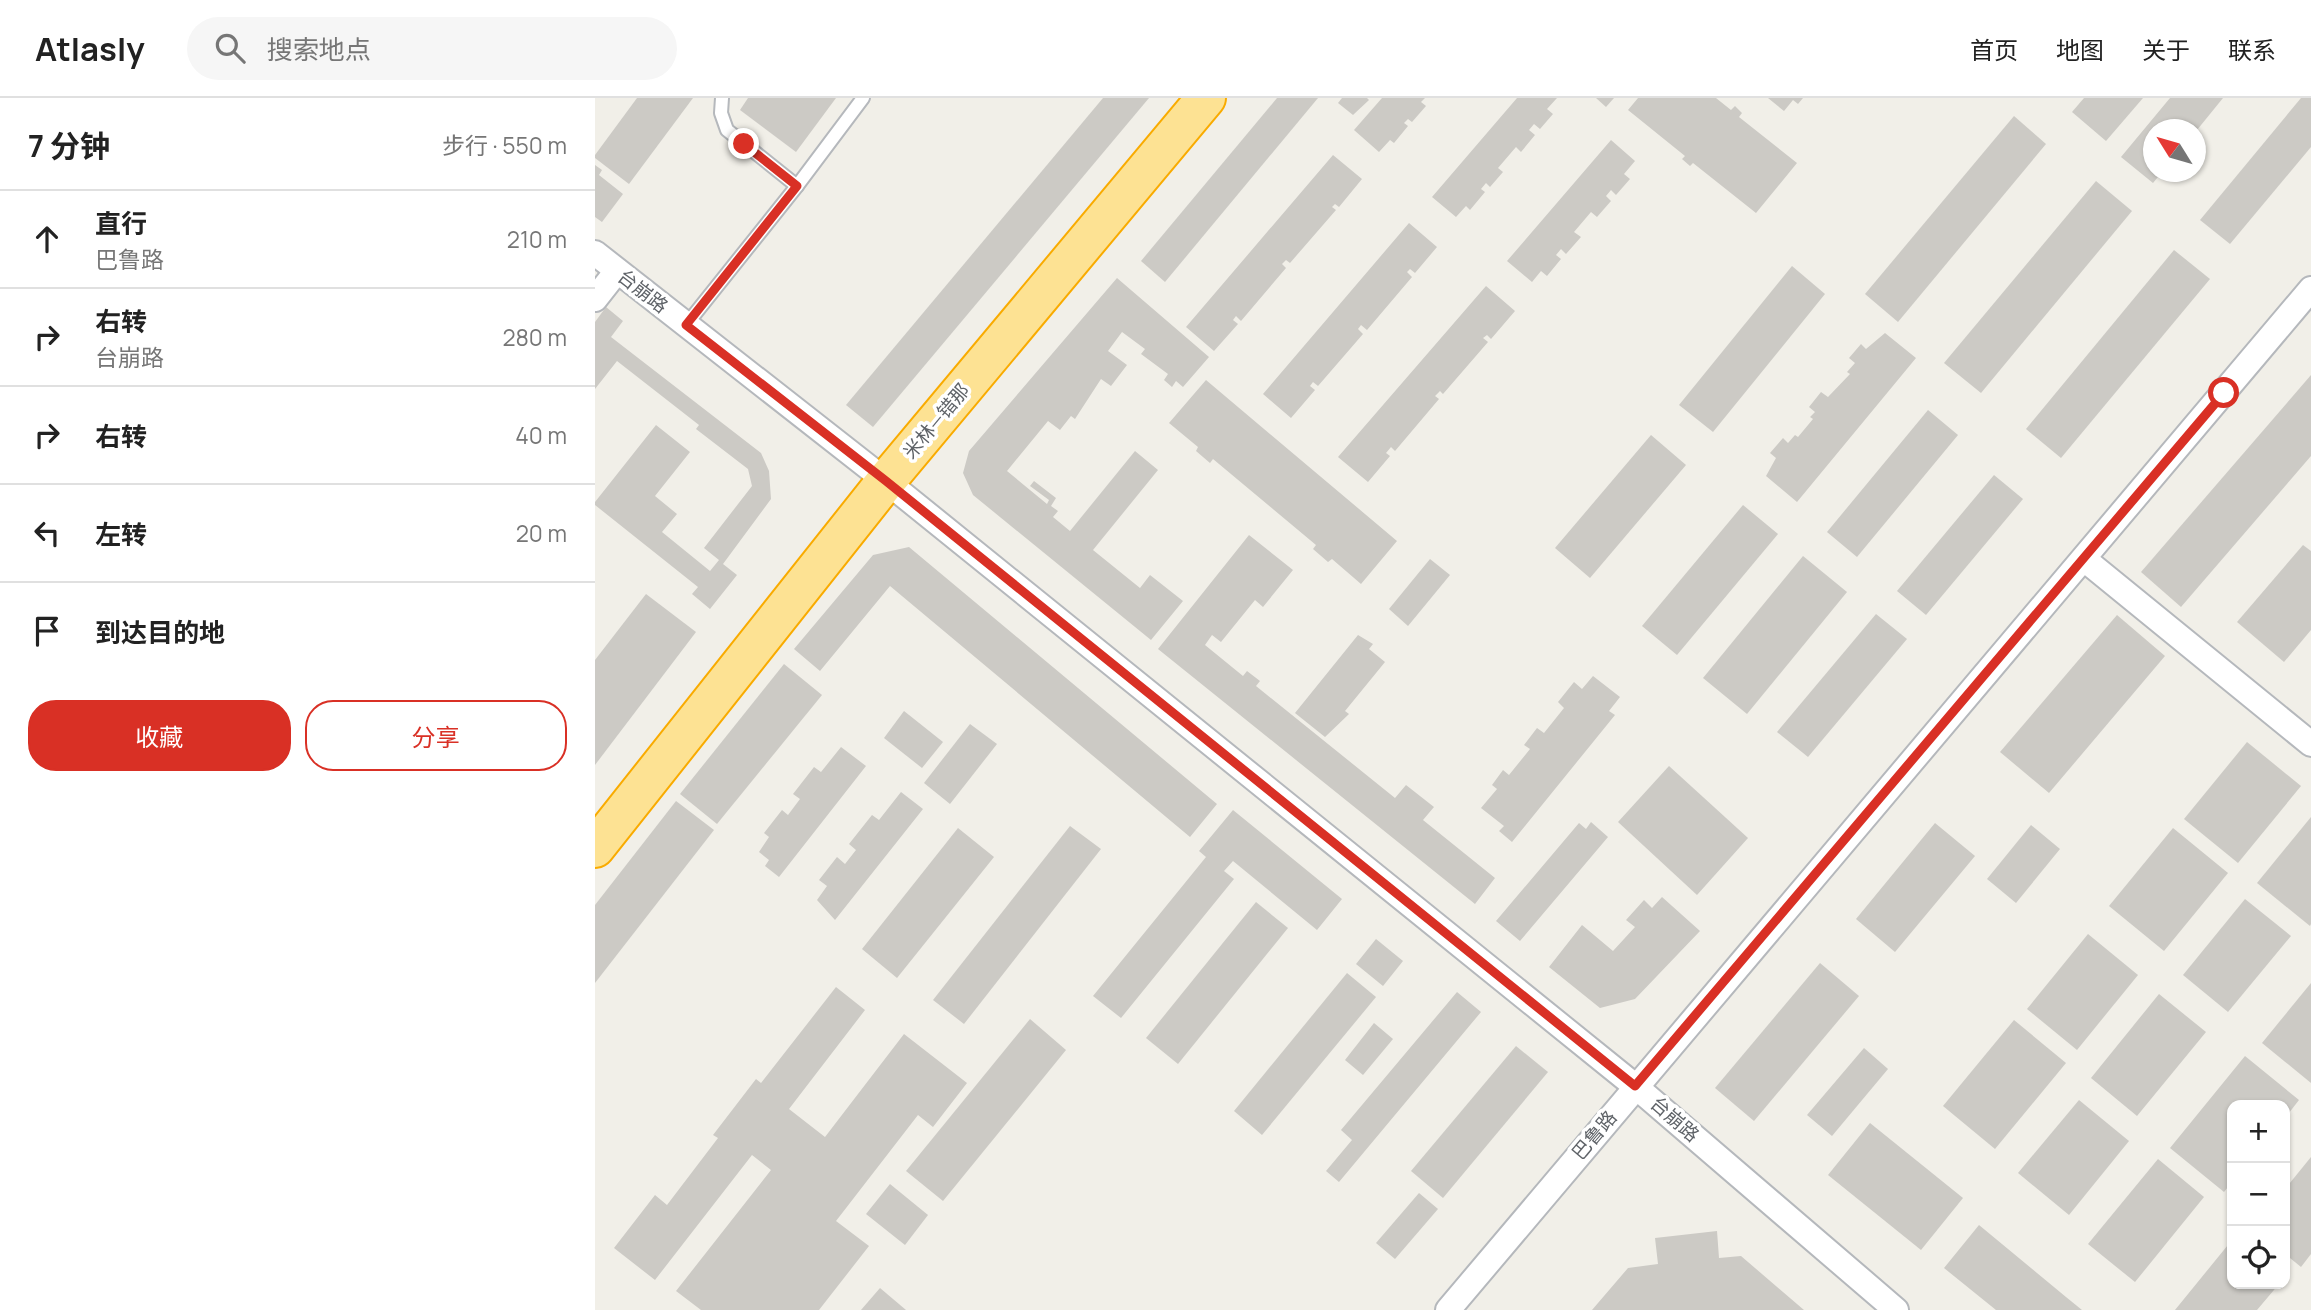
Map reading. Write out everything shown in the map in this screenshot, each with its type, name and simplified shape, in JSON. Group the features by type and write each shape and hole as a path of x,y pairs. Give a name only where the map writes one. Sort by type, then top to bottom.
{"highway":[{"name":"米林—错那","path":"595,848 886,481 1206,98"}],"street":[{"name":"台崩路","path":"595,253 886,481 1635,1086 1896,1310"},
{"path":"595,299 617,271"},
{"name":"巴鲁路","path":"1448,1310 2311,289"},
{"path":"2084,559 2311,744"}],"lane":[{"path":"722,98 721,113 727,130 797,186"},
{"path":"686,325 863,98"}],"building":[{"path":"637,98 693,98 629,184 595,158 595,155"},
{"path":"748,98 836,98 796,152 740,110"},
{"path":"1103,98 1149,98 873,427 846,405"},
{"path":"1277,98 1318,98 1165,282 1141,261"},
{"path":"1342,98 1369,100 1353,115 1338,103"},
{"path":"1382,98 1425,98 1421,102 1426,106 1412,122 1408,119 1404,123 1408,126 1394,143 1390,140 1379,152 1354,130"},
{"path":"1517,98 1557,98 1547,109 1553,114 1540,129 1534,124 1529,130 1535,135 1521,152 1516,147 1498,168 1503,172 1490,187 1486,183 1481,189 1485,192 1470,210 1466,206 1456,217 1432,197"},
{"path":"1596,98 1614,98 1606,107"},
{"path":"1638,98 1716,98 1731,110 1735,106 1742,113 1739,117 1797,163 1756,213 1693,163 1690,166 1682,159 1685,156 1628,110"},
{"path":"1768,98 1803,98 1798,104 1793,100 1784,111"},
{"path":"2084,98 2143,98 2106,141 2072,112"},
{"path":"2170,98 2223,98 2206,119 2153,119"},
{"path":"2301,98 2311,98 2311,147 2230,244 2200,220"},
{"path":"2014,116 2046,144 1898,322 1865,294"},
{"path":"2143,131 2143,175 2121,157"},
{"path":"1611,140 1635,161 1624,174 1630,179 1616,195 1611,190 1606,196 1611,201 1597,217 1591,212 1574,232 1581,237 1566,254 1561,249 1556,255 1561,259 1547,276 1541,271 1532,282 1507,261"},
{"path":"1333,155 1362,179 1339,207 1335,204 1332,207 1336,210 1290,263 1286,260 1282,264 1286,268 1241,321 1236,316 1233,320 1238,324 1214,351 1186,327"},
{"path":"595,165 602,170 599,175 623,194 602,222 595,217"},
{"path":"2096,181 2132,211 1981,393 1944,363"},
{"path":"1409,223 1437,247 1415,273 1410,269 1407,272 1412,277 1367,330 1361,325 1358,329 1363,334 1318,386 1313,382 1310,386 1315,390 1291,418 1263,394"},
{"path":"2174,250 2210,279 2061,458 2026,429"},
{"path":"1792,266 1825,294 1713,432 1679,405"},
{"path":"1117,278 1209,357 1183,387 1176,381 1172,387 1164,380 1168,374 1141,354 1145,349 1122,332 1108,351 1127,365 1111,386 1101,379 1075,419 1071,416 1060,430 1048,421 1007,471 1047,504 1049,500 1030,486 1034,481 1056,498 1051,506 1058,511 1053,517 1070,531 1135,451 1158,470 1093,550 1140,588 1150,575 1183,601 1151,640 973,495 963,473 969,451"},
{"path":"1486,286 1515,311 1491,339 1487,335 1483,338 1488,342 1443,394 1440,391 1435,396 1439,399 1395,451 1391,447 1386,453 1390,456 1368,482 1338,457"},
{"path":"606,307 623,321 611,337 761,453 769,471 771,499 723,564 737,575 710,609 692,594 698,587 595,505 595,502 656,425 690,452 655,496 677,514 662,532 710,571 719,560 704,548 752,486 748,469 696,429 699,425 617,361 595,389 595,322"},
{"path":"1885,333 1916,358 1797,502 1766,476 1776,458 1770,453 1783,438 1788,443 1795,435 1798,437 1813,419 1810,417 1815,412 1809,407 1821,392 1828,397 1850,374 1847,372 1855,363 1849,358 1861,344 1866,349"},
{"path":"2311,375 2311,456 2181,607 2141,572"},
{"path":"1206,380 1397,541 1361,584 1332,559 1328,562 1313,549 1316,545 1213,459 1210,463 1196,451 1198,447 1169,423"},
{"path":"1928,410 1958,435 1857,557 1827,532"},
{"path":"1651,435 1686,465 1590,578 1555,548"},
{"path":"1994,475 2023,499 1926,615 1897,591"},
{"path":"1743,505 1778,534 1677,655 1642,626"},
{"path":"1249,535 1293,570 1263,607 1255,600 1221,642 1212,635 1205,645 1243,676 1247,671 1260,681 1256,686 1395,798 1406,785 1434,807 1423,820 1495,878 1475,904 1158,649"},
{"path":"2303,545 2311,551 2311,630 2284,662 2237,622"},
{"path":"909,547 1217,804 1190,837 890,586 820,671 794,649 873,555"},
{"path":"1803,556 1847,592 1747,714 1703,678"},
{"path":"1430,559 1450,575 1408,626 1389,609"},
{"path":"646,594 696,632 595,765 595,660"},
{"path":"1876,614 1907,639 1808,757 1777,732"},
{"path":"2117,615 2165,656 2049,793 2000,752"},
{"path":"1358,635 1373,644 1369,649 1385,662 1345,711 1349,714 1325,737 1295,713"},
{"path":"784,664 822,695 717,824 680,794"},
{"path":"1593,676 1620,697 1609,711 1615,715 1512,842 1499,831 1504,826 1481,808 1497,789 1492,785 1503,770 1509,775 1530,749 1524,745 1537,728 1544,733 1564,708 1558,702 1574,682 1582,689"},
{"path":"904,711 943,742 922,768 884,738"},
{"path":"970,724 997,744 950,804 924,783"},
{"path":"2247,742 2301,786 2238,863 2184,819"},
{"path":"841,747 866,766 779,877 765,866 769,860 759,852 769,837 764,833 782,810 788,815 800,799 793,794 814,767 821,772"},
{"path":"1669,766 1748,838 1697,895 1618,822"},
{"path":"901,792 923,809 835,920 817,900 827,886 819,880 837,857 845,864 856,850 849,844 872,815 879,820"},
{"path":"676,801 714,830 595,983 595,905"},
{"path":"1233,810 1342,899 1317,930 1233,861 1224,871 1234,879 1121,1018 1093,996 1206,857 1199,851"},
{"path":"2311,817 2311,924 2310,926 2257,883"},
{"path":"1591,822 1608,837 1520,941 1496,921 1579,823 1586,829"},
{"path":"1935,823 1975,856 1895,952 1856,919"},
{"path":"2031,825 2060,849 2016,903 1987,879"},
{"path":"1070,826 1101,849 964,1024 933,1000"},
{"path":"958,828 994,857 897,978 862,949"},
{"path":"2173,828 2228,873 2164,951 2109,906"},
{"path":"1662,897 1700,931 1635,999 1600,1008 1549,967 1582,925 1613,951 1635,927 1626,920 1644,900 1652,908"},
{"path":"2245,899 2291,936 2228,1012 2183,975"},
{"path":"1256,902 1288,928 1178,1064 1146,1038"},
{"path":"2088,934 2138,975 2077,1050 2027,1009"},
{"path":"1376,939 1403,961 1383,986 1356,964"},
{"path":"1820,963 1859,996 1754,1121 1715,1088"},
{"path":"1347,973 1376,997 1262,1135 1234,1111"},
{"path":"2311,983 2311,1083 2262,1043"},
{"path":"836,987 865,1010 789,1109 825,1137 904,1034 967,1083 933,1127 918,1115 836,1221 869,1246 819,1310 701,1310 676,1291 771,1170 752,1155 655,1280 614,1248 655,1195 667,1205 718,1138 713,1135 756,1079 761,1083"},
{"path":"1457,992 1481,1012 1339,1182 1326,1171 1352,1140 1341,1130"},
{"path":"2159,994 2206,1032 2137,1116 2091,1078"},
{"path":"1030,1019 1066,1050 943,1201 906,1171"},
{"path":"2014,1020 2066,1063 1995,1149 1943,1106"},
{"path":"1374,1023 1393,1039 1363,1075 1345,1060"},
{"path":"1516,1046 1548,1072 1443,1198 1411,1171"},
{"path":"1864,1048 1888,1069 1832,1136 1807,1115"},
{"path":"2245,1056 2299,1100 2290,1112 2290,1100 2227,1100 2227,1188 2224,1192 2170,1148"},
{"path":"2079,1100 2129,1141 2069,1215 2018,1173"},
{"path":"1870,1123 1963,1198 1921,1250 1828,1175"},
{"path":"2311,1157 2311,1254 2301,1267 2290,1258 2290,1183"},
{"path":"2158,1159 2204,1197 2135,1282 2088,1244"},
{"path":"890,1184 928,1215 905,1245 866,1214"},
{"path":"1419,1193 1438,1209 1395,1259 1376,1243"},
{"path":"1979,1225 2082,1310 1996,1310 1944,1268"},
{"path":"1717,1231 1719,1258 1741,1256 1804,1310 1592,1310 1628,1268 1658,1264 1655,1238"},
{"path":"2227,1246 2227,1289 2275,1289 2257,1310 2175,1310"},
{"path":"880,1288 906,1310 861,1310"}],"route":[{"path":"744,144 797,186 686,325 886,481 1635,1086 2224,393"}]}
